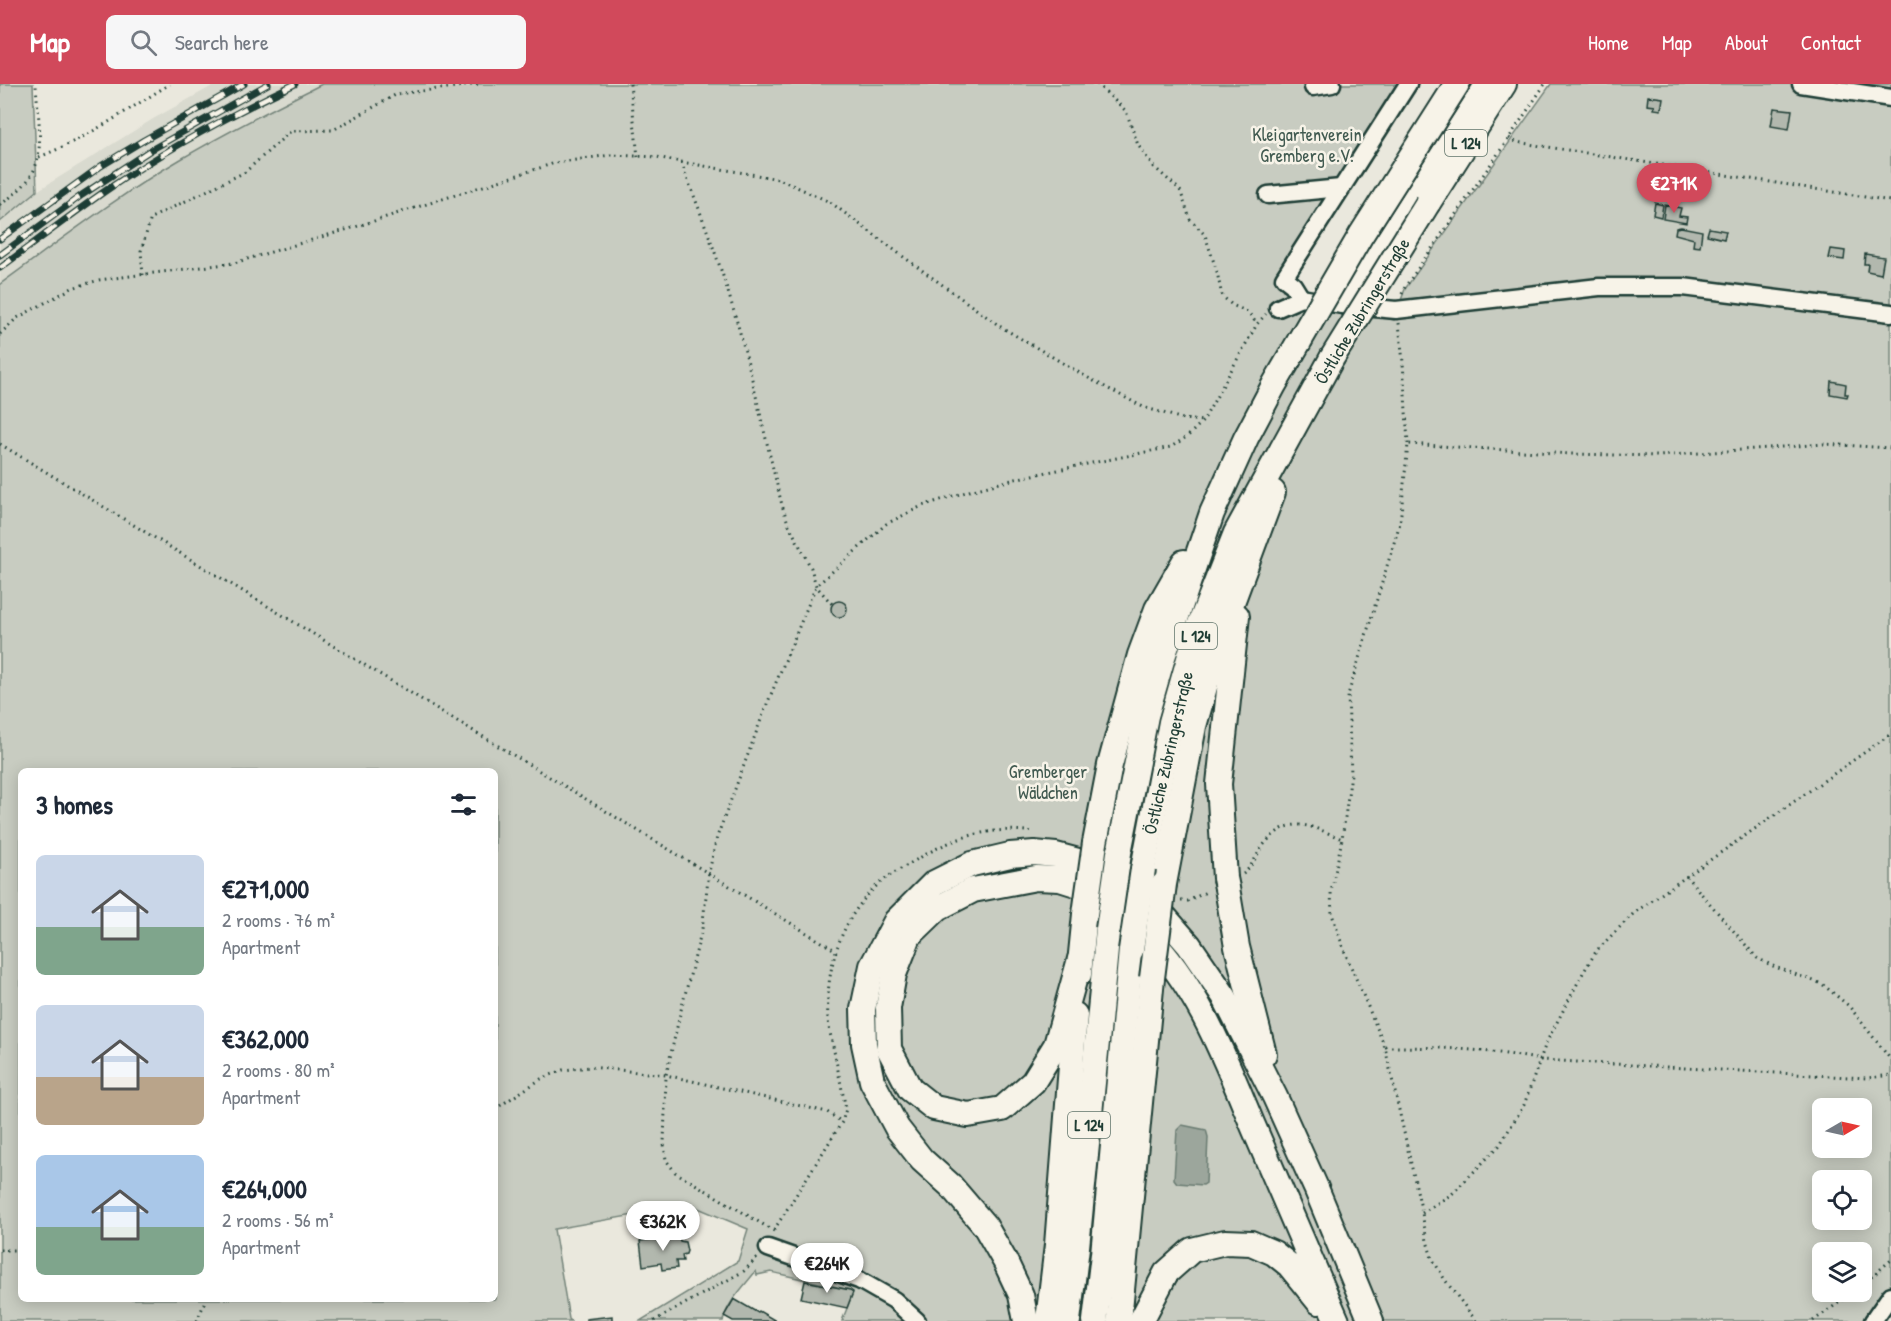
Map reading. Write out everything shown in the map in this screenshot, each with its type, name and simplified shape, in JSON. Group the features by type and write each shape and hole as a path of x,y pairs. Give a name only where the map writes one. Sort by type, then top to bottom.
{"highway":[{"name":"Östliche Zubringerstraße","path":"1068,1321 1080,1224 1108,928 1119,853 1146,716 1163,657 1212,513 1251,429 1361,235 1456,84"},
{"name":"Östliche Zubringerstraße","path":"1095,1321 1131,950 1143,869 1171,722 1196,634 1236,533 1332,358 1504,84"},
{"path":"1119,1321 1152,978 1164,884 1194,726 1218,640 1298,421"},
{"path":"1048,1321 1057,1245 1085,914 1095,843 1110,765 1140,655 1157,609 1212,513"},
{"path":"1239,584 1219,784 1226,883 1237,946 1275,1097"},
{"path":"1026,1321 1021,1295 985,1226 950,1185 922,1160 897,1128 872,1081 864,1044 863,1009 872,966 896,921 934,883 972,864 1010,855 1034,853 1056,855 1101,867 1129,881 1150,900 1188,945 1224,996 1275,1097 1321,1199 1371,1321"},
{"path":"1080,959 1056,1045 1033,1082 1002,1109 968,1115 934,1108 910,1089 889,1049 888,1008 894,974 909,936 938,908 973,890 1036,878 1060,879 1095,890 1135,922 1161,949 1180,974 1212,1028 1334,1321"},
{"path":"1141,1321 1167,1273 1192,1250 1224,1242 1251,1243 1274,1252 1301,1278 1334,1321"}],"lane":[{"path":"1313,87 1332,84"},
{"path":"1301,298 1293,285 1284,279 1408,84"},
{"path":"1342,305 1483,84"},
{"path":"1801,84 1891,98"},
{"path":"1268,195 1341,188"},
{"path":"1278,308 1301,298 1342,305 1396,310 1599,287 1672,287 1891,313"},
{"path":"768,1248 859,1280 894,1300 917,1321"},
{"path":"1873,1321 1891,1295"}],"path":[{"path":"0,205 16,193 33,173 39,157 36,84"},
{"path":"39,157 100,127 170,84"},
{"path":"142,275 141,251 151,218 246,172 291,131 333,130 397,94 481,84"},
{"path":"630,84 638,157"},
{"path":"1097,84 1126,111 1137,145 1152,165 1180,190 1190,219 1205,235 1222,296 1232,305 1248,312 1257,324"},
{"path":"1476,1321 1445,1280 1432,1258 1385,1047 1337,931 1332,914 1331,892 1342,839 1351,774 1348,695 1400,523 1408,444 1401,333 1396,310 1405,287 1545,84"},
{"path":"1509,138 1516,142 1891,201"},
{"path":"0,334 17,318 72,288 99,280 234,263 555,163 610,155 657,157 779,179 830,202 1000,327 1092,381 1143,406 1183,419 1203,421"},
{"path":"681,162 732,303 788,523 811,568 816,586 833,605"},
{"path":"774,1231 675,1172 666,1160 664,1144 666,1075 702,929 709,872 717,837 747,755 816,586 886,524 922,506 1023,477 1171,447 1188,436 1203,421 1257,324 1264,315 1278,308"},
{"path":"0,444 835,950 829,983 828,1021 846,1109 842,1122 774,1231 768,1248 744,1271 654,1321"},
{"path":"1408,444 1571,454 1658,456 1824,444 1891,448"},
{"path":"1422,1213 1452,1194 1499,1146 1524,1105 1546,1043 1597,950 1634,914 1891,734"},
{"path":"1686,876 1757,958 1774,967 1822,984 1849,1006 1891,1060"},
{"path":"1385,1047 1435,1047 1504,1052 1541,1059 1867,1078 1891,1075"},
{"path":"498,1106 541,1079 563,1070 590,1067 666,1075 827,1112 842,1122"},
{"path":"0,1250 18,1250"},
{"path":"1872,1276 1891,1260"},
{"path":"197,1321 205,1302"},
{"path":"1813,1321 1840,1302"}],"shaded area":[{"path":"216,84 322,84 179,160 68,234 0,284 0,222 37,191 153,119"},
{"path":"1182,1125 1206,1130 1208,1137 1206,1183 1203,1185 1177,1183 1174,1179 1177,1130"}],"green space":[{"path":"0,84 33,84 37,191 0,222"},
{"name":"Gremberger Wäldchen","path":"322,84 1418,84 1283,290 1394,320 1405,289 1551,84 1891,84 1891,1286 1867,1321 842,1321 853,1293 850,1290 771,1272 757,1275 756,1271 732,1301 723,1321 640,1321 738,1261 748,1229 691,1205 554,1229 571,1321 0,1321 0,284 135,188 216,139"}],"building":[{"path":"1648,96 1663,98 1661,110 1647,105"},
{"path":"1774,108 1792,110 1789,129 1771,126"},
{"path":"1655,203 1663,205 1661,217 1653,215"},
{"path":"1665,205 1681,208 1679,216 1687,217 1686,223 1663,219"},
{"path":"1676,228 1702,231 1700,247 1693,246 1694,239 1675,234"},
{"path":"1709,228 1726,231 1724,239 1707,235"},
{"path":"1831,249 1845,251 1844,260 1829,258"},
{"path":"1865,254 1884,257 1881,274 1867,271 1868,264 1864,264"},
{"path":"1831,381 1846,384 1847,397 1830,394"},
{"path":"839,601 847,609 839,617 831,609"},
{"path":"663,1234 668,1237 679,1236 680,1241 685,1242 687,1251 682,1255 683,1261 676,1261 677,1268 662,1270 661,1263 643,1266 640,1241 659,1238"},
{"path":"805,1281 850,1290 853,1292 847,1308 801,1298"},
{"path":"734,1299 776,1321 733,1321 724,1316"},
{"path":"612,1316 612,1321 586,1321 586,1319"}],"railway":[{"path":"0,239 101,166 244,84"},
{"path":"0,255 82,195 149,151 268,84"},
{"path":"0,268 111,187 155,159 201,132 295,84"}],"park label":[{"name":"Kleigartenverein Gremberg e.V.","path":"1307,144"}]}
